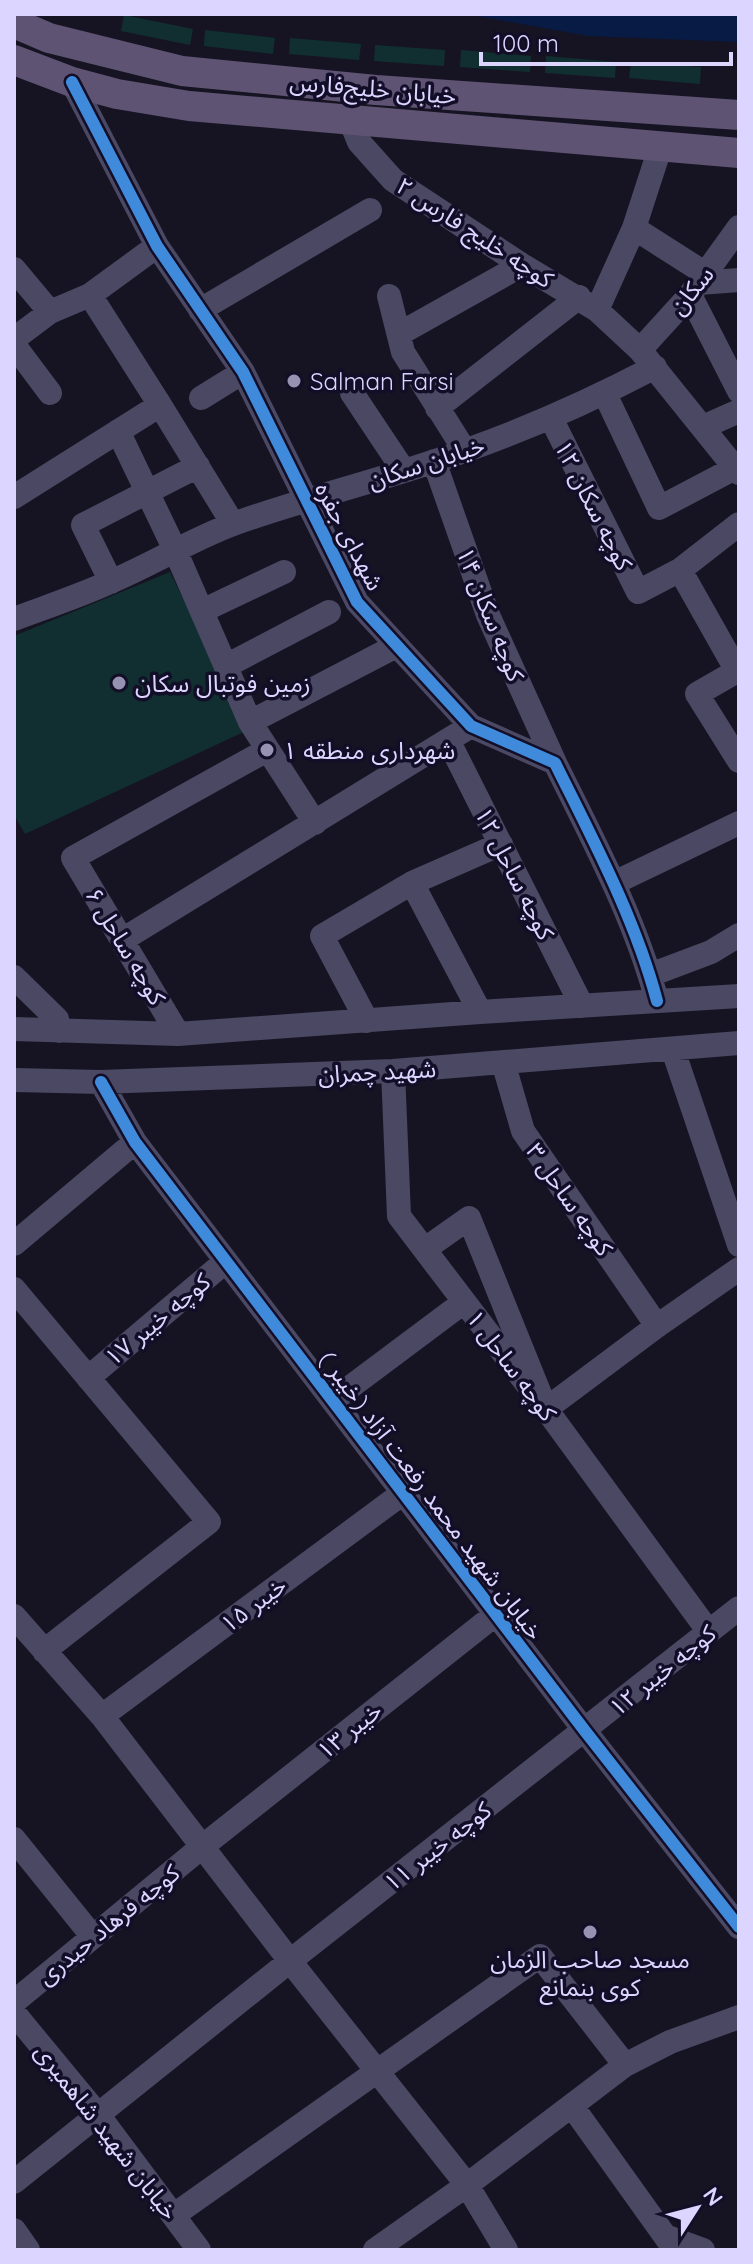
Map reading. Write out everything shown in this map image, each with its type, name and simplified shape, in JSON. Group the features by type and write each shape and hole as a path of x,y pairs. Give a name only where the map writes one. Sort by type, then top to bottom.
{"main road":[{"name":"خیابان خلیج‌فارس","path":"14,23 49,38 182,71 376,90 739,115"},
{"name":"خیابان خلیج‌فارس","path":"14,60 72,82 117,94 189,106 739,153"}],"street":[{"name":"شهدای جفره","path":"72,82 157,246 243,372 357,602 471,726 555,763"},
{"name":"کوچه خلیج فارس ۲","path":"350,120 359,142 393,180 522,265 588,304 648,358 737,471"},
{"path":"437,408 588,304 634,228 661,145"},
{"path":"200,310 370,210"},
{"name":"سکان","path":"648,358 739,227"},
{"path":"634,228 698,284 739,391"},
{"path":"50,393 14,342 50,312 90,295 157,246"},
{"path":"399,334 522,265"},
{"path":"14,269 50,312"},
{"path":"698,284 739,280"},
{"path":"90,295 233,524"},
{"path":"389,296 403,352 465,451"},
{"name":"خیابان سکان","path":"15,617 111,582 233,524 465,451 551,418 605,394 648,358"},
{"path":"201,398 243,372"},
{"path":"352,393 404,471"},
{"path":"605,394 659,508 737,471"},
{"path":"14,497 160,405"},
{"path":"703,427 739,411"},
{"name":"کوچه سکان ۱۲","path":"551,418 638,592 680,570"},
{"path":"118,431 175,550 250,722 315,823"},
{"name":"کوچه سکان ۱۴","path":"434,461 488,615 555,763"},
{"path":"111,582 83,525 198,466"},
{"path":"739,524 680,570 737,671 697,694 739,761"},
{"path":"202,611 284,572"},
{"path":"226,666 329,612"},
{"path":"250,722 396,646"},
{"path":"122,940 471,726"},
{"name":"کوچه ساحل ۱۲","path":"448,740 582,1006"},
{"name":"کوچه ساحل ۶","path":"178,1034 73,858 267,750"},
{"path":"555,763 614,883 657,1001"},
{"path":"614,883 739,823"},
{"path":"367,1021 322,936 412,883 501,844"},
{"path":"412,883 480,1012"},
{"path":"650,975 711,952 739,935"},
{"path":"14,977 57,1019 59,1031"},
{"name":"شهید چمران","path":"14,1029 178,1034 739,996"},
{"name":"شهید چمران","path":"14,1080 101,1082 393,1071 739,1043"},
{"path":"673,1050 739,1245"},
{"name":"کوچه ساحل ۳","path":"503,1062 523,1131 657,1326"},
{"name":"کوچه ساحل ۱","path":"393,1071 399,1216 546,1409 709,1632"},
{"name":"( خیبر) خیابان شهید محمد رفعت آزاد","path":"101,1082 135,1142 585,1731 739,1927"},
{"path":"14,1244 135,1142"},
{"path":"425,1249 469,1218 546,1409 739,1269"},
{"name":"کوچه خیبر ۱۷","path":"88,1378 226,1261"},
{"path":"14,1289 209,1522 44,1651"},
{"path":"333,1400 464,1302"},
{"name":"خیبر ۱۵","path":"102,1716 403,1493"},
{"name":"کوچه خیبر ۱۲","path":"585,1731 739,1608"},
{"name":"خیبر ۱۳","path":"203,1846 496,1614"},
{"path":"14,1616 102,1716 467,2185 506,2250"},
{"name":"کوچه خیبر ۱۱","path":"14,2182 585,1731"},
{"path":"14,1839 93,1937"},
{"name":"کوچه فرهاد حیدری","path":"14,2002 203,1846"},
{"path":"174,2215 540,1956 625,2065"},
{"name":"خیابان شهید شاهمیری","path":"14,2013 99,2116 199,2250"},
{"path":"375,2250 467,2185 625,2065 670,2042 739,2017"},
{"path":"572,2106 670,2243 703,2250"},
{"path":"14,2230 28,2250"}],"green space":[{"path":"124,15 193,29 190,45 121,31"},
{"path":"205,30 275,38 273,54 204,46"},
{"path":"290,38 361,44 359,60 289,54"},
{"path":"375,45 445,50 444,66 374,61"},
{"path":"461,50 531,56 530,72 460,67"},
{"path":"546,56 616,62 615,78 545,73"},
{"path":"631,62 701,67 700,84 629,78"},
{"name":"زمین فوتبال سکان","path":"170,572 248,730 25,834 14,815 14,636"}],"water":[{"path":"466,14 739,14 739,42 588,36"}],"cycle path":[{"path":"72,82 157,246 243,372 357,602 471,726 555,763 625,910 657,1001"},
{"path":"101,1082 135,1142 585,1731 739,1927"}],"place":[{"name":"Salman Farsi","path":"294,381"},
{"name":"زمین فوتبال سکان","path":"119,683"},
{"name":"شهرداری منطقه ١","path":"267,750"},
{"name":"مسجد صاحب الزمان کوی بنمانع","path":"590,1932"}]}
